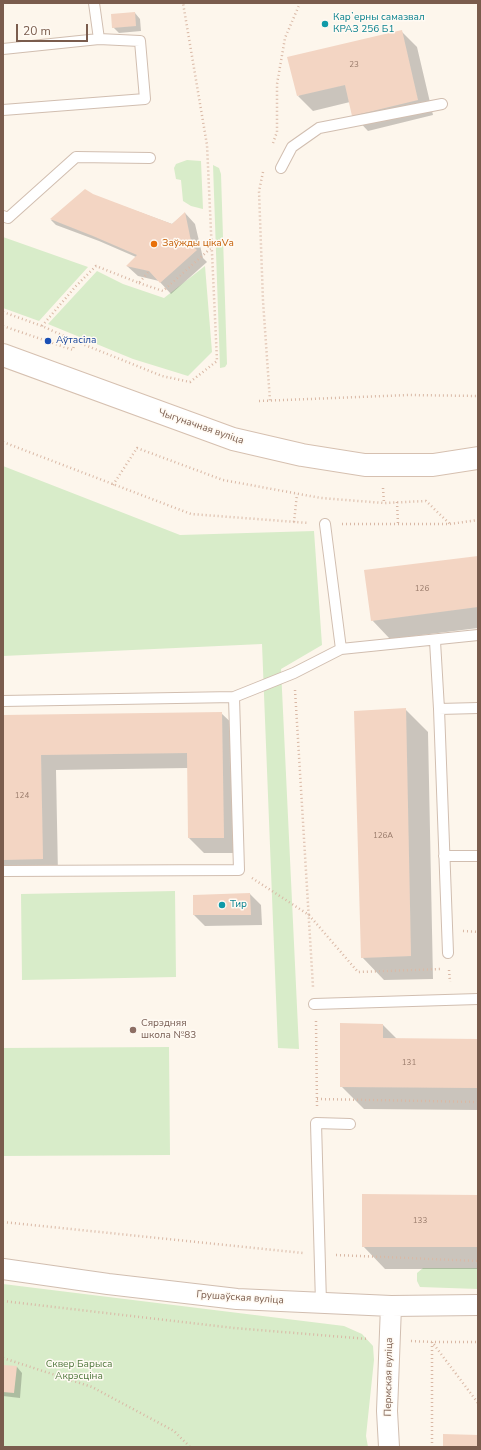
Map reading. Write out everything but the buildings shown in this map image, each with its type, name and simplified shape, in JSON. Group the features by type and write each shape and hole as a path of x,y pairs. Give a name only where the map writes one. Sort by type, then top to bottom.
{"main road":[{"name":"Чыгуначная вуліца","path":"3,356 233,439 302,455 365,465 433,464 478,458"}],"street":[{"name":"Грушаўская вуліца","path":"3,1269 108,1284 227,1298 391,1306 478,1305"},
{"name":"Пермская вуліца","path":"389,1447 387,1411 391,1306"}],"lane":[{"path":"94,3 99,39"},
{"path":"3,49 99,39 140,41 145,99 3,110"},
{"path":"281,168 292,147 319,128 442,104"},
{"path":"3,216 8,218 76,157 150,158"},
{"path":"325,524 341,649"},
{"path":"3,701 234,697 294,672 341,649 478,635"},
{"path":"435,640 448,953"},
{"path":"3,871 239,870 234,697"},
{"path":"439,709 478,708"},
{"path":"444,856 478,856"},
{"path":"314,1004 478,999"},
{"path":"321,1303 316,1123 350,1124"}],"path":[{"path":"3,312 42,326 162,376 190,382 217,361 207,145 183,3"},
{"path":"272,145 277,132 277,84 285,38 300,3"},
{"path":"265,166 259,191 263,301 270,401"},
{"path":"42,326 76,286 96,266 163,291 211,248"},
{"path":"139,283 149,271"},
{"path":"3,326 73,350 75,341"},
{"path":"259,400 270,401 409,395 478,396"},
{"path":"3,442 191,514 325,524 450,524 478,520"},
{"path":"113,485 137,448 224,480 297,494 328,499 384,503 426,501 450,524"},
{"path":"294,522 297,494"},
{"path":"397,502 398,524"},
{"path":"294,672 316,1031 316,1123"},
{"path":"239,870 309,914 358,972 449,968"},
{"path":"448,953 451,1000"},
{"path":"317,1099 478,1102"},
{"path":"3,1222 243,1248 320,1254 478,1261"},
{"path":"3,1301 234,1328 390,1341 478,1342"},
{"path":"432,1342 478,1403"},
{"path":"432,1342 432,1447"},
{"path":"3,1358 92,1387 174,1431 190,1447"}],"green space":[{"path":"187,160 201,161 203,209 191,206 183,201 181,180 176,179 174,168 176,164"},
{"path":"213,165 219,168 221,174 227,364 225,367 220,368"},
{"path":"3,237 88,267 39,321 3,308"},
{"path":"205,266 212,352 188,376 133,359 48,324 97,271 123,284 164,298"},
{"path":"3,466 180,535 314,531 322,645 281,669 299,1049 278,1048 262,644 3,656"},
{"path":"175,891 176,977 22,980 21,894"},
{"path":"169,1047 170,1155 3,1156 3,1048"},
{"path":"423,1268 478,1268 478,1289 420,1287 417,1281 417,1273"},
{"name":"Сквер Барыса Акрэсціна","path":"3,1284 344,1326 362,1334 373,1346 374,1360 366,1436 368,1447 3,1447"}],"place":[{"name":"Карʼерны самазвал КРАЗ 256 Б1","path":"325,24"},
{"name":"Заўжды цікаVа","path":"154,244"},
{"name":"Аўтасіла","path":"48,341"},
{"name":"Тир","path":"222,905"},
{"name":"Сярэдняя школа №83","path":"133,1030"}]}
